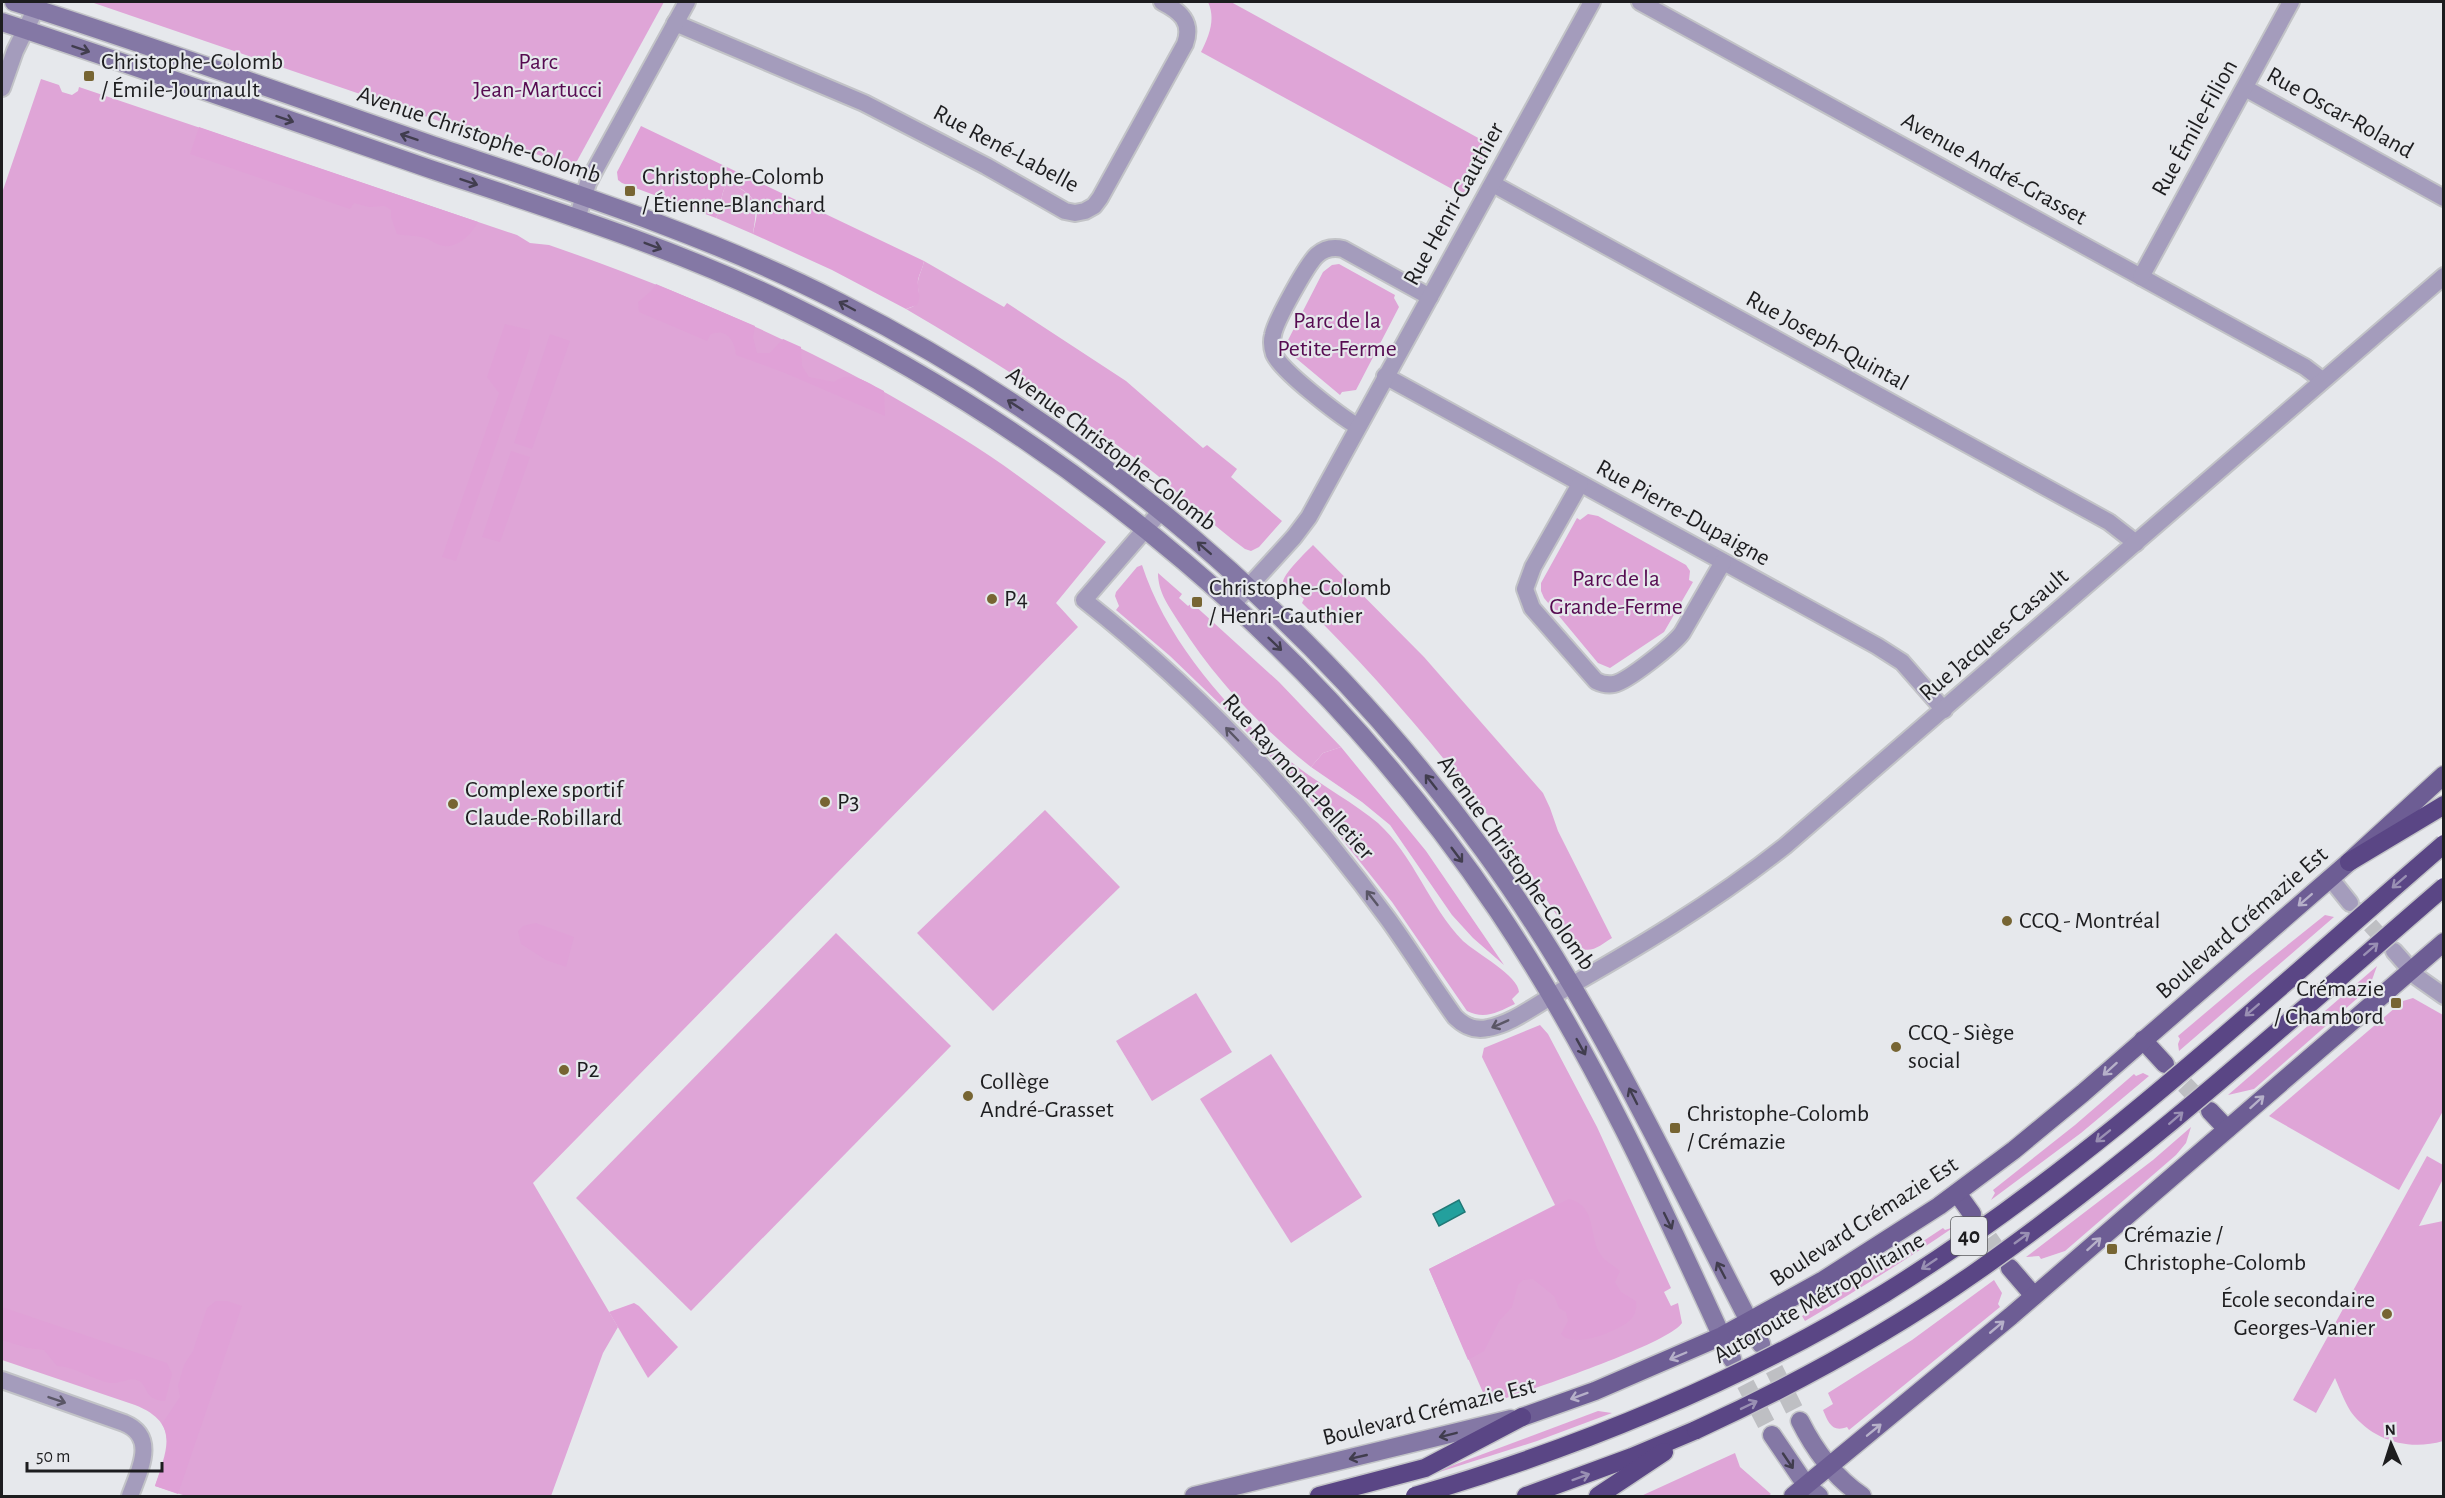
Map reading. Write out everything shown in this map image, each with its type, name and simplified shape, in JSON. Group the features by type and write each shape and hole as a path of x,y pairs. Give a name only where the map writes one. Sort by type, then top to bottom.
{"highway":[{"path":"2349,862 2444,805"},
{"name":"Autoroute Métropolitaine","path":"1415,1497 1544,1455 1620,1427 1695,1395 1819,1331 1916,1273 2020,1200 2105,1134 2444,844"},
{"name":"40","path":"1526,1497 1696,1430 1841,1357 1975,1273 2159,1132 2444,887"},
{"path":"1319,1497 1425,1468 1522,1417"},
{"path":"1598,1497 1696,1430"}],"main road":[{"name":"Avenue Christophe-Colomb","path":"14,2 38,5 584,197 727,250 804,285 886,327 1019,407 1092,458 1161,511 1248,587 1321,657 1427,777 1505,880 1573,985 1604,1039 1761,1344"},
{"name":"Avenue Christophe-Colomb","path":"2,22 577,219 721,273 786,302 877,348 1010,429 1089,484 1145,528 1233,604 1337,709 1405,787 1494,906 1552,996 1610,1101 1709,1305 1732,1359"},
{"name":"Boulevard Crémazie Est","path":"1194,1497 1522,1417 1595,1391 1722,1336 1822,1281 1876,1248 1957,1193 2014,1150 2349,862 2444,775"},
{"path":"1772,1435 1806,1493 1828,1467 2034,1296 2444,942"},
{"path":"2143,1040 2165,1064"},
{"path":"2210,1111 2227,1130"},
{"path":"1957,1193 1972,1214"},
{"path":"2010,1268 2034,1296"},
{"path":"1800,1421 1828,1467 1862,1497"}],"street":[{"path":"577,219 597,166 687,2"},
{"name":"Rue René-Labelle","path":"675,23 872,107 978,161 1059,208 1075,213 1089,209 1100,198 1185,44 1188,34 1185,19 1179,11 1162,2"},
{"name":"Rue Henri-Gauthier","path":"1233,604 1304,524 1592,2"},
{"name":"Avenue André-Grasset","path":"1640,2 2306,367 2322,380"},
{"name":"Rue Émile-Filion","path":"2141,277 2291,2"},
{"path":"2,88 25,30 38,5"},
{"name":"Rue Oscar-Roland","path":"2245,88 2444,198"},
{"name":"Rue Joseph-Quintal","path":"1493,184 2109,522 2136,543"},
{"path":"1358,426 1337,413 1279,362 1274,353 1272,337 1276,325 1307,268 1323,250 1343,249 1430,297"},
{"name":"Rue Jacques-Casault","path":"1552,996 1676,925 1746,876 1814,823 2444,276"},
{"name":"Rue Pierre-Dupaigne","path":"1385,376 1894,657 1909,668 1944,710"},
{"path":"1580,484 1533,567 1525,590 1532,608 1596,681 1605,684 1619,682 1674,643 1723,562"},
{"name":"Rue Raymond-Pelletier","path":"1161,511 1084,600 1191,694 1285,791 1372,898 1459,1021 1474,1028 1491,1028 1552,996"},
{"path":"2330,878 2350,903"},
{"path":"2394,951 2425,984 2444,996"},
{"path":"2,1380 124,1423 135,1429 142,1436 145,1446 130,1497"}],"green space":[{"name":"Parc Jean-Martucci","path":"91,2 664,2 577,161 568,165"},
{"path":"1208,2 1231,2 1491,145 1463,195 1201,52 1209,34 1211,21"},
{"name":"Complexe sportif Claude-Robillard","path":"41,79 59,85 62,92 72,95 78,91 79,87 517,235 530,243 549,245 709,306 812,354 913,408 999,462 1106,542 1056,603 1078,627 533,1183 618,1327 603,1353 551,1496 186,1496 155,1486 166,1449 166,1438 159,1420 149,1412 135,1405 2,1360 2,193"},
{"path":"731,184 752,198 755,210 753,234 716,218 724,189 726,185"},
{"path":"924,261 1004,307 1007,303 1126,381 1203,448 1207,445 1237,469 1231,477 1282,521 1259,547 1251,551 1245,549 1156,474 1085,422 967,345 906,309 917,302 918,281"},
{"name":"Parc de la Petite-Ferme","path":"1339,264 1395,295 1394,298 1399,307 1356,390 1342,392 1340,395 1291,354 1286,344 1323,272 1332,265"},
{"name":"Parc de la Grande-Ferme","path":"1588,514 1598,516 1686,565 1690,571 1689,580 1693,582 1664,632 1610,668 1598,663 1544,598 1541,591 1541,583 1577,518 1580,520"},
{"path":"1313,545 1424,657 1543,793 1558,831 1612,938 1593,949 1580,948 1511,846 1437,750 1385,689 1302,603 1304,599 1295,591 1292,594 1285,588 1283,583 1286,575"},
{"path":"1142,565 1153,594 1168,623 1206,678 1251,727 1275,749 1369,816 1391,836 1451,927 1463,941 1512,979 1519,992 1512,999 1515,1004 1486,1015 1467,1011 1392,902 1309,798 1224,708 1170,656 1116,610 1119,606 1115,596 1116,592 1137,567"},
{"path":"1158,573 1182,594 1179,598 1188,606 1192,603 1279,682 1341,747 1323,753 1311,767 1256,719 1208,664 1172,612 1160,587"},
{"path":"1045,810 1120,887 993,1011 917,933"},
{"path":"2325,915 2334,917 2179,1051 2178,1036"},
{"path":"836,933 951,1046 691,1311 576,1198"},
{"path":"2377,966 2369,988 2254,1089 2228,1095"},
{"path":"1196,993 1232,1052 1152,1101 1116,1041"},
{"path":"2413,998 2443,1015 2443,1111 2399,1190 2269,1116 2403,1001"},
{"path":"1540,1025 1548,1034 1597,1127 1671,1288 1664,1292 1671,1306 1678,1303 1682,1323 1651,1343 1623,1355 1560,1380 1488,1404 1429,1269 1555,1205 1482,1057 1484,1048"},
{"path":"1271,1054 1362,1197 1291,1243 1200,1099"},
{"path":"2143,1073 2149,1076 2081,1133 1991,1200 1995,1193 1993,1190 2075,1125 2134,1074 2136,1076"},
{"path":"2191,1127 2186,1143 2176,1155 2065,1251 2041,1259 2039,1256 2026,1257 2153,1160"},
{"name":"École secondaire Georges-Vanier","path":"2427,1156 2443,1165 2443,1179 2419,1226 2443,1221 2443,1441 2417,1445 2381,1437 2360,1422 2351,1412 2335,1378 2316,1413 2293,1400"},
{"path":"1954,1227 1805,1321 1802,1316 1884,1267 1943,1228 1945,1230"},
{"path":"1994,1280 2002,1293 1998,1304 2000,1307 1849,1430 1847,1427 1838,1429 1831,1425 1823,1410 1833,1404 1828,1393 1912,1340"},
{"path":"1598,1411 1612,1413 1537,1441 1408,1482"},
{"path":"1735,1453 1740,1467 1771,1494 1768,1496 1641,1496"}],"shaded area":[{"path":"641,126 924,261 918,280 917,305 906,309 832,270 753,234 757,213 756,205 754,200 741,189 726,185 716,218 622,183 618,180 617,172"},
{"path":"199,127 478,222 464,239 450,246 424,238 397,234 391,210 385,206 369,207 354,203 350,209 190,154"},
{"path":"656,284 755,326 753,337 757,353 770,353 783,339 801,347 802,366 809,377 834,382 840,378 853,377 884,391 885,416 785,373 736,355 734,344 725,334 715,333 710,335 707,341 639,312 638,302"},
{"path":"505,324 530,330 530,347 456,561 442,557 499,393 487,377"},
{"path":"550,334 570,341 532,449 514,443"},
{"path":"511,451 530,457 500,542 482,537"},
{"path":"1341,747 1426,851 1504,965 1473,938 1452,915 1390,825 1362,802 1311,767 1323,753"},
{"path":"536,923 574,937 566,967 546,960 521,944 518,931 523,926"},
{"path":"1569,1199 1584,1208 1601,1255 1620,1271 1615,1282 1621,1292 1636,1301 1636,1310 1632,1318 1614,1330 1594,1337 1575,1340 1567,1338 1561,1334 1568,1321 1566,1312 1559,1308 1554,1296 1533,1279 1523,1280 1518,1285 1512,1307 1499,1321 1484,1351 1468,1360 1429,1269"},
{"path":"216,1301 227,1301 242,1306 178,1494 155,1486 167,1447 162,1424 180,1397 178,1386 184,1365 193,1351 207,1308"},
{"path":"634,1303 678,1347 648,1378 609,1312"},
{"path":"2,1307 167,1363 172,1374 165,1401 149,1395 144,1385 137,1380 113,1383 103,1381 57,1366 44,1350 2,1340"}],"water":[{"path":"1459,1200 1465,1212 1439,1226 1433,1214"}],"tunnel":[{"path":"2354,907 2391,948"},
{"path":"2166,1065 2209,1110"},
{"path":"1973,1216 2009,1267"},
{"path":"1762,1345 1800,1421"},
{"path":"1733,1360 1772,1435"}],"place":[{"name":"Christophe-Colomb / Émile-Journault","path":"89,76"},
{"name":"Christophe-Colomb / Étienne-Blanchard","path":"630,191"},
{"name":"P4","path":"992,599"},
{"name":"Christophe-Colomb / Henri-Gauthier","path":"1197,602"},
{"name":"P3","path":"825,802"},
{"name":"Complexe sportif Claude-Robillard","path":"453,804"},
{"name":"CCQ - Montréal","path":"2007,921"},
{"name":"Crémazie / Chambord","path":"2396,1003"},
{"name":"CCQ - Siège social","path":"1896,1047"},
{"name":"P2","path":"564,1070"},
{"name":"Collège André-Grasset","path":"968,1096"},
{"name":"Christophe-Colomb / Crémazie","path":"1675,1128"},
{"name":"Crémazie / Christophe-Colomb","path":"2112,1249"},
{"name":"École secondaire Georges-Vanier","path":"2387,1314"}]}
